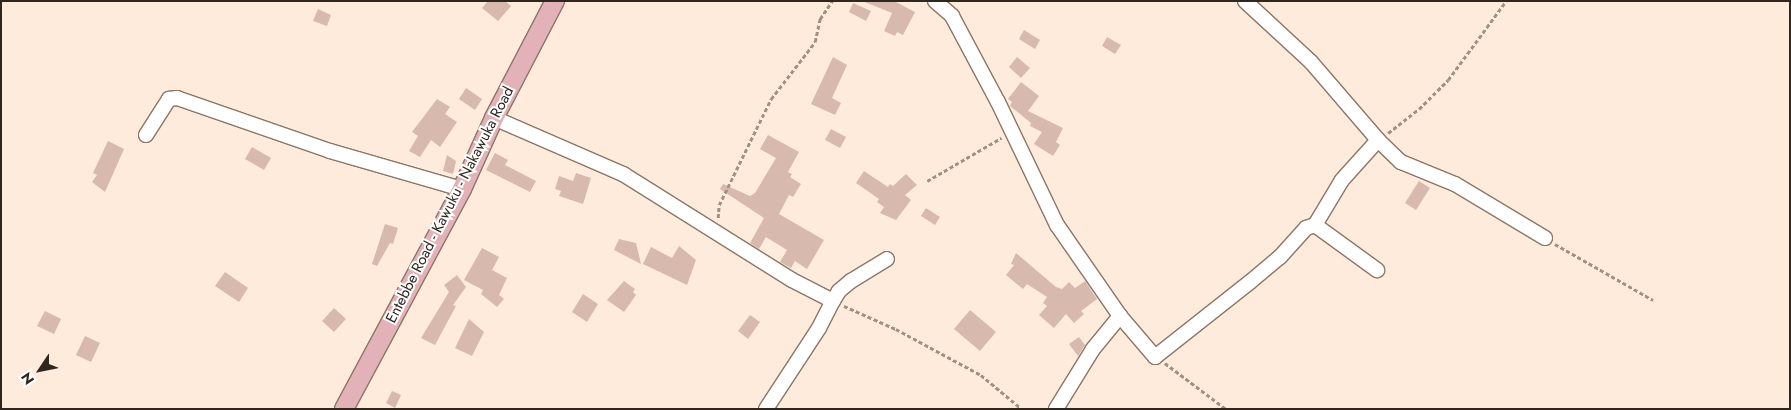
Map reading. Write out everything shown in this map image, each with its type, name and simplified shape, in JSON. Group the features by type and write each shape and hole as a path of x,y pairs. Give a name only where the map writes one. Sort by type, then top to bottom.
{"main road":[{"name":"Entebbe Road - Kawuku - Nakawuka Road","path":"344,409 462,189 494,118 555,1"}],"street":[{"path":"935,1 952,16 1057,225 1120,316 1155,357 1250,282 1280,257 1306,228 1314,225 1342,180 1378,140"},
{"path":"1245,1 1310,62 1378,140 1401,162 1455,184 1546,238"},
{"path":"146,135 169,99 177,98 330,151 462,189"},
{"path":"494,118 623,174 792,280 834,301"},
{"path":"1314,225 1377,270"},
{"path":"766,409 819,328 839,291 851,281 887,259"},
{"path":"1056,409 1093,349 1120,316"}],"path":[{"path":"716,232 719,205 771,99 814,42 820,19 832,1"},
{"path":"1378,140 1419,109 1448,80 1506,1"},
{"path":"927,181 1011,132"},
{"path":"1546,238 1653,300"},
{"path":"834,301 896,329 981,374 1022,409"},
{"path":"1155,357 1226,409"}],"building":[{"path":"488,1 505,1 511,6 498,21 482,8"},
{"path":"862,1 894,1 915,12 903,35 897,32 895,36 884,31 892,13"},
{"path":"853,3 871,11 866,21 849,12"},
{"path":"318,9 331,15 327,26 313,21"},
{"path":"1024,30 1040,40 1035,49 1019,39"},
{"path":"1107,37 1121,45 1115,54 1102,46"},
{"path":"833,57 847,65 832,98 841,103 835,115 811,104"},
{"path":"1017,57 1030,68 1021,78 1009,67"},
{"path":"1021,82 1039,96 1028,111 1063,128 1056,142 1060,145 1053,156 1034,144 1042,132 1030,126 1031,123 1010,106 1012,102 1008,99"},
{"path":"466,88 482,99 475,110 459,99"},
{"path":"437,99 450,107 445,114 457,122 440,147 431,140 420,157 409,151 418,136 412,132"},
{"path":"831,129 846,137 840,148 825,140"},
{"path":"768,135 799,152 788,172 792,174 790,177 801,184 793,197 789,195 779,214 824,240 807,269 795,261 791,268 780,262 787,250 766,237 759,249 750,243 764,218 720,189 723,184 750,196 755,193 776,158 760,149"},
{"path":"108,141 124,149 105,192 92,182 97,175 93,173"},
{"path":"252,147 271,158 264,170 245,159"},
{"path":"495,153 508,160 505,165 536,181 530,192 486,170"},
{"path":"447,155 456,161 453,174 443,171"},
{"path":"864,171 888,187 890,184 893,186 906,174 917,185 905,195 911,200 896,220 880,213 884,207 877,202 879,199 856,183"},
{"path":"576,173 591,178 583,204 559,196 561,191 555,189 559,176 573,181"},
{"path":"1419,181 1430,188 1416,210 1405,203"},
{"path":"926,208 940,217 935,225 921,216"},
{"path":"385,224 398,228 393,244 390,243 377,266 372,264"},
{"path":"619,239 636,243 641,264 614,250"},
{"path":"679,246 696,260 687,285 643,264 651,247 672,258"},
{"path":"482,248 499,257 492,270 507,278 499,295 504,299 497,307 481,294 483,290 464,280"},
{"path":"1016,253 1056,287 1062,289 1069,282 1075,288 1085,281 1097,299 1081,311 1084,314 1074,323 1066,314 1054,328 1039,315 1047,306 1043,303 1047,297 1027,284 1023,289 1006,275 1014,265 1011,264"},
{"path":"225,272 248,288 239,302 215,286"},
{"path":"457,275 466,287 453,305 456,306 435,345 421,338 449,292 444,285"},
{"path":"624,281 635,289 633,292 636,295 624,312 607,300"},
{"path":"583,294 598,304 587,322 572,312"},
{"path":"334,308 346,319 334,332 322,321"},
{"path":"970,310 996,332 980,351 954,329"},
{"path":"45,311 61,319 54,334 37,326"},
{"path":"750,315 760,322 748,339 738,331"},
{"path":"469,319 484,332 472,356 455,348"},
{"path":"85,336 100,343 91,362 76,355"},
{"path":"1079,337 1085,345 1078,356 1069,344"},
{"path":"392,391 401,395 395,408 386,403"}]}
